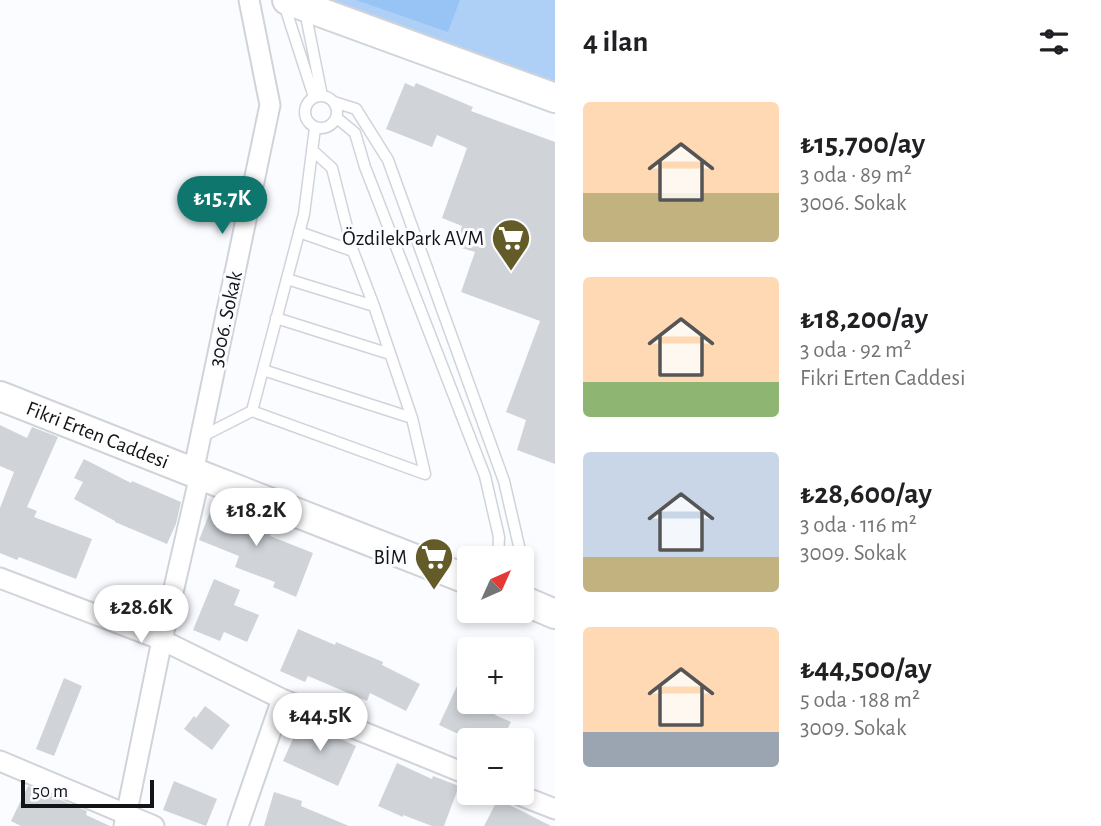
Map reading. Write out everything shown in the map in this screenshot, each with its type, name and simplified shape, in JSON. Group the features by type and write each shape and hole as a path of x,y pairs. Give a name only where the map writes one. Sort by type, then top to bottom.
{"street":[{"name":"3006. Sokak","path":"125,821 196,474 200,437 270,105 249,0"},
{"path":"291,2 555,98"},
{"name":"Fikri Erten Caddesi","path":"0,396 457,575"},
{"path":"0,578 162,640 282,699 457,770"},
{"path":"534,605 555,614"},
{"path":"238,826 282,699"},
{"path":"0,761 125,821 154,826"},
{"path":"534,801 555,809"}],"lane":[{"path":"291,2 318,97"},
{"path":"291,2 318,97"},
{"path":"318,97 329,98 334,103 338,110 337,118 329,127 315,128 309,123 305,109 308,102 318,97"},
{"path":"334,103 356,109 388,160 504,481 519,546"},
{"path":"337,118 355,133 365,167 485,476 499,537 499,546"},
{"path":"252,411 304,214 315,128"},
{"path":"200,437 252,411 425,474 412,418 354,251 332,168 312,150"},
{"path":"299,232 354,251"},
{"path":"287,279 374,306"},
{"path":"276,318 390,354"},
{"path":"263,370 412,418"},
{"path":"485,476 504,481"}],"shaded area":[{"path":"284,0 555,0 555,99"},
{"path":"356,0 460,0 448,32"}],"building":[{"name":"ÖzdilekPark AVM","path":"405,83 414,87 416,83 473,107 471,111 555,142 555,464 517,450 526,420 506,412 540,321 461,292 475,252 455,246 462,226 442,218 467,148 437,135 432,147 386,129"},
{"path":"0,425 27,438 32,427 58,437 27,507 37,511 34,517 92,539 76,579 19,557 17,560 0,553 0,508 14,472 0,466"},
{"path":"84,459 131,483 132,481 181,502 176,524 167,544 115,522 74,499 83,482 74,478"},
{"path":"215,499 250,512 246,521 272,531 270,536 313,553 296,597 273,587 275,582 235,567 239,556 199,540"},
{"path":"214,579 240,590 234,605 259,615 247,642 224,632 220,641 193,630"},
{"path":"298,629 383,662 382,665 420,684 406,711 370,693 367,701 308,676 305,682 280,671"},
{"path":"64,678 82,686 54,756 36,749"},
{"path":"457,686 457,714 496,714 511,722 508,728 457,728 457,733 439,725"},
{"path":"205,706 230,725 212,750 184,729"},
{"path":"301,721 356,746 338,786 283,761"},
{"path":"397,763 432,779 433,776 457,785 444,826 432,826 378,806"},
{"path":"174,781 217,799 206,826 163,810"},
{"path":"28,786 87,811 86,815 110,826 21,826 11,821"},
{"path":"274,792 302,801 301,806 349,826 264,826"},
{"path":"495,805 510,805 551,826 484,826"}],"place":[{"name":"ÖzdilekPark AVM","path":"511,272"},
{"name":"BİM","path":"434,591"}]}
